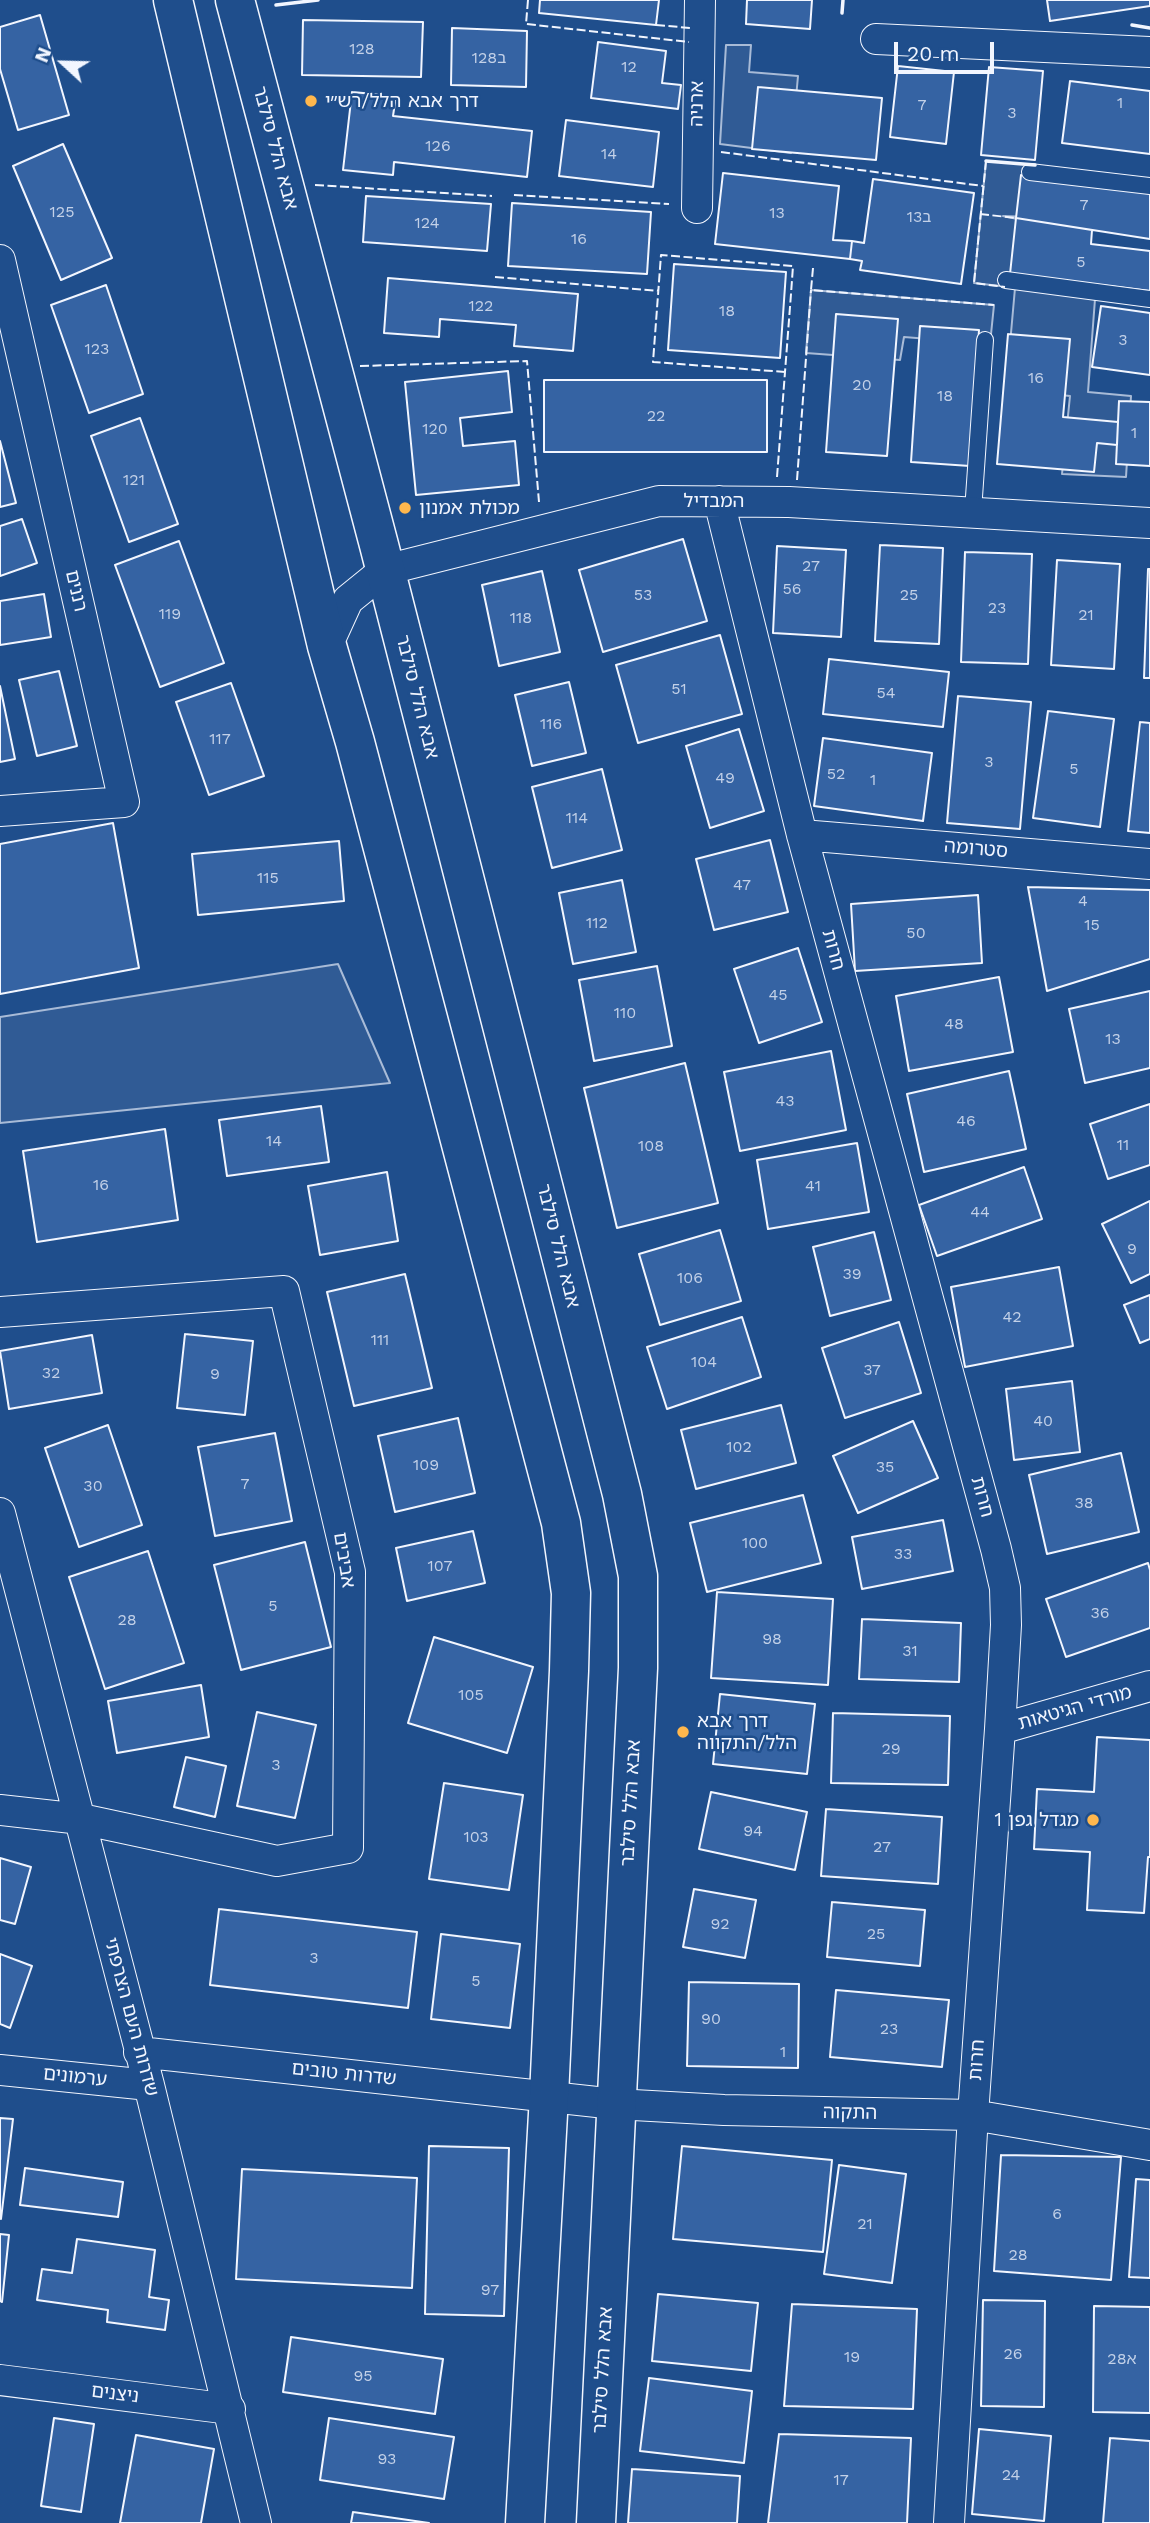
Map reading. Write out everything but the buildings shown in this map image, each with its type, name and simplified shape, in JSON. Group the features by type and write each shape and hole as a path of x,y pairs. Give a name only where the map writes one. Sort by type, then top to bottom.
{"main road":[{"path":"173,0 327,646 355,742 561,1523 570,1593 569,1671 525,2523"},
{"name":"אבא הלל סילבר","path":"236,0 618,1481 638,1576 638,1668 596,2523"}],"street":[{"name":"ארניה","path":"698,208 700,0"},
{"path":"876,39 1150,51"},
{"name":"רננים","path":"0,260 124,802 0,811"},
{"name":"המבדיל","path":"327,646 348,600 385,570 659,501 973,511 1150,523"},
{"name":"חרות","path":"719,501 802,835 1005,1588 1006,1625 1000,1729 973,2115 949,2523"},
{"name":"סטרומה","path":"802,835 1150,864"},
{"name":"אביבים","path":"0,1312 284,1291 350,1572 348,1848 277,1861 81,1819"},
{"name":"שדרות העם הצרפתי","path":"0,1513 149,2085 256,2523"},
{"name":"מורדי הגיטאות","path":"1000,1729 1150,1686"},
{"path":"0,1810 81,1819"},
{"name":"שדרות טובים","path":"139,2052 549,2096"},
{"name":"ערמונים","path":"0,2070 149,2085"},
{"name":"התקוה","path":"549,2096 615,2104 724,2110 973,2115 1150,2145"},
{"name":"ניצנים","path":"0,2379 230,2409"}],"lane":[{"path":"1030,172 1150,186"},
{"path":"1006,280 1150,299"},
{"path":"973,511 985,340"}],"shaded area":[{"path":"726,45 751,45 749,72 798,76 791,153 720,144"},
{"path":"986,161 1037,165 1031,217 1003,216 1055,227 1150,279 1150,295 974,283"},
{"path":"1015,288 1095,299 1088,392 1131,396 1126,477 1062,474 1070,396 1006,389"},
{"path":"811,290 994,305 990,344 904,337 900,360 806,353"},
{"path":"338,964 390,1083 0,1123 0,1017"}],"fence":[{"path":"528,0 526,24 689,42"},
{"path":"656,25 691,28"},
{"path":"721,152 983,186"},
{"path":"986,161 974,283 1005,287"},
{"path":"315,185 492,196"},
{"path":"514,195 669,204"},
{"path":"980,214 1016,218"},
{"path":"777,477 791,294 793,266 661,255 653,362 785,372"},
{"path":"813,268 811,290 994,305"},
{"path":"495,277 659,291"},
{"path":"797,480 811,290"},
{"path":"360,366 527,361 539,502"}],"wall":[{"path":"276,5 318,0"},
{"path":"842,13 843,0"},
{"path":"1132,25 1150,28"},
{"path":"986,161 1035,165"}],"place":[{"name":"דרך אבא הלל/רש״י","path":"311,101"},
{"name":"מכולת אמנון","path":"405,508"},
{"name":"דרך אבא הלל/התקווה","path":"683,1732"},
{"name":"מגדל גפן 1","path":"1093,1820"}]}
